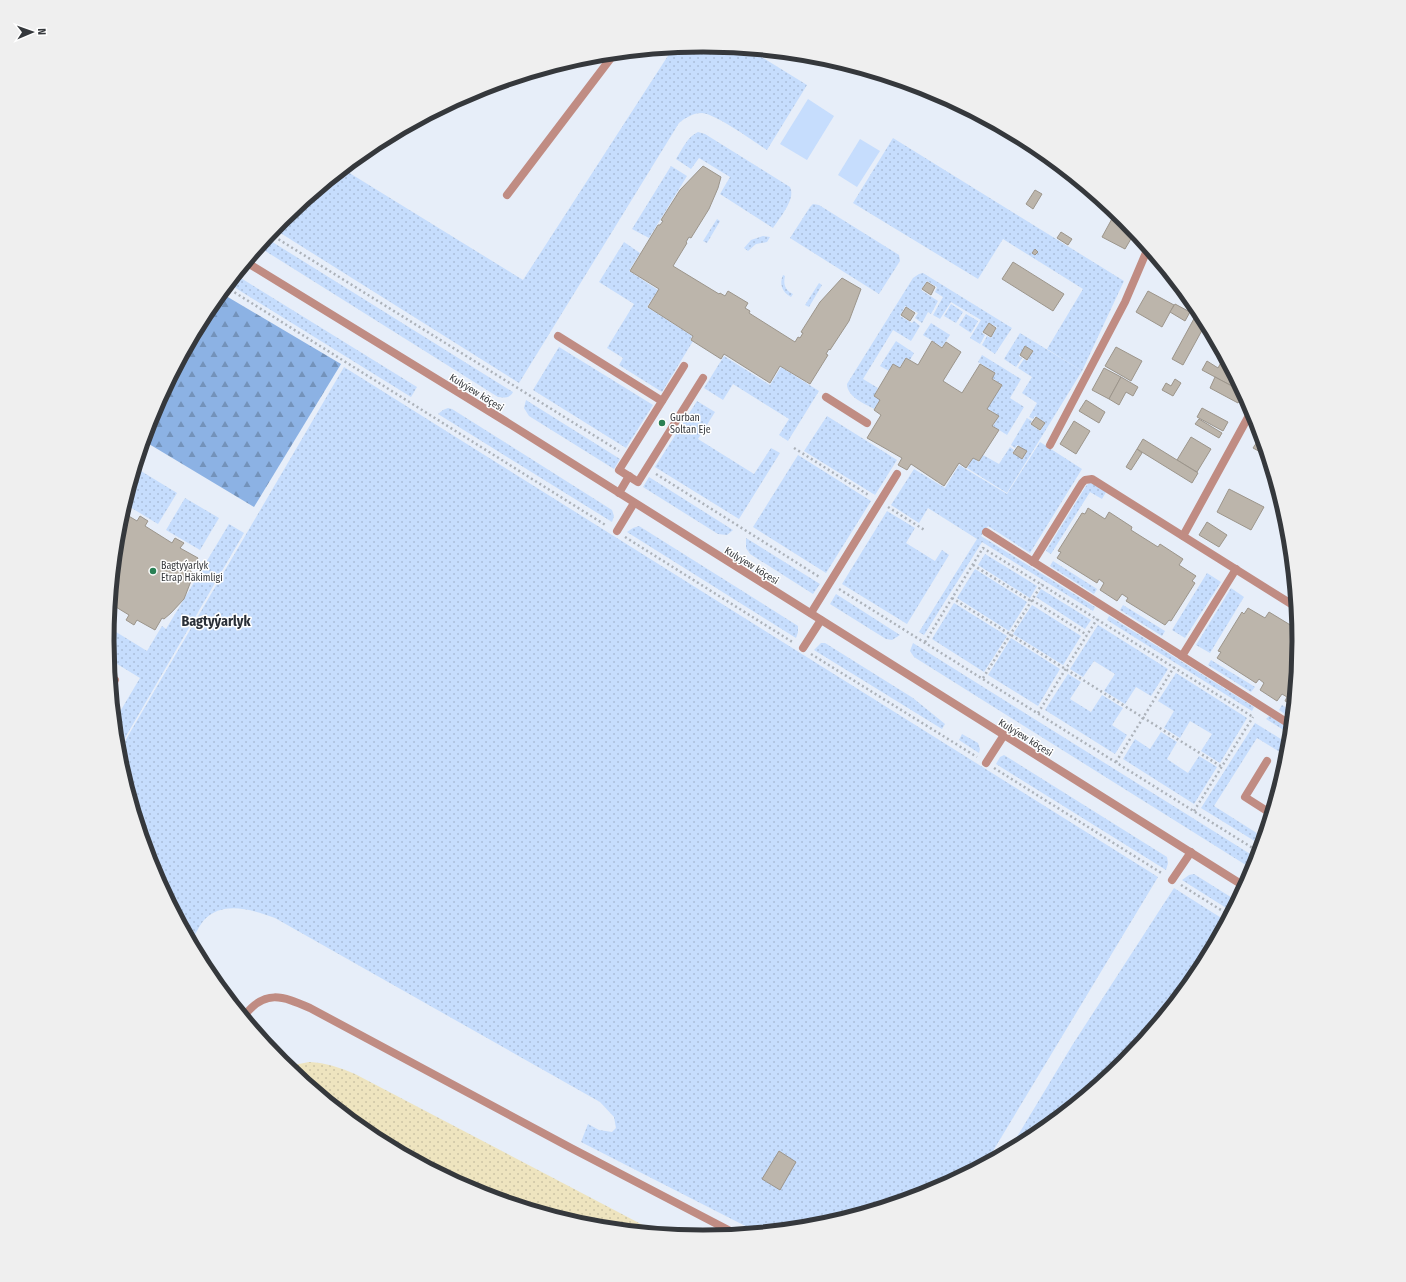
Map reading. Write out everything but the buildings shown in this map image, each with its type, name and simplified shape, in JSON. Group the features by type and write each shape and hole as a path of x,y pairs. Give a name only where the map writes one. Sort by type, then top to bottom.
{"street":[{"path":"507,194 610,60"},
{"path":"1050,445 1125,302 1146,253"},
{"name":"Kulyýew köçesi","path":"250,265 619,493 1239,883"},
{"path":"558,336 662,401"},
{"path":"684,366 619,470 638,482 703,378"},
{"path":"826,397 867,423"},
{"path":"1183,536 1248,418"},
{"path":"811,614 897,474"},
{"path":"619,493 629,476"},
{"path":"1032,562 1082,483 1088,479 1095,480 1291,604"},
{"path":"617,531 634,503"},
{"path":"986,532 1286,722"},
{"path":"1182,656 1236,570"},
{"path":"803,648 821,620"},
{"path":"986,763 1004,735"},
{"path":"1266,812 1245,797 1267,761"},
{"path":"1172,880 1191,852"},
{"path":"247,1013 256,1003 268,997 280,997 310,1008 571,1148 727,1229"}],"path":[{"path":"275,237 623,454"},
{"path":"230,290 1225,913"},
{"path":"794,448 873,498"},
{"path":"652,472 823,579"},
{"path":"889,508 926,531"},
{"path":"925,642 983,548 1259,720"},
{"path":"972,565 1087,634"},
{"path":"983,678 1042,584"},
{"path":"839,589 1254,849"},
{"path":"952,598 1222,767"},
{"path":"1038,713 1097,618"},
{"path":"1116,762 1174,667"},
{"path":"1194,811 1253,716"},
{"path":"1277,732 1284,736"}],"shaded area":[{"path":"703,52 758,55 807,85 767,150 725,123 702,113 692,115 679,123 519,383 280,233 315,198 347,172 523,280 670,53"},
{"path":"808,99 834,116 807,160 780,144"},
{"path":"698,132 705,134 790,187 791,197 789,202 773,228 720,194 730,177 699,158 691,169 676,159 688,140"},
{"path":"893,138 1124,281 1082,371 1047,349 1083,289 1003,239 978,279 853,203"},
{"path":"860,139 880,151 857,187 838,175"},
{"path":"671,166 687,176 649,238 632,229"},
{"path":"813,204 819,205 899,255 900,261 879,294 790,238"},
{"path":"717,219 720,221 707,243 703,241"},
{"path":"763,236 770,237 767,242 756,244 748,251 744,248 751,240"},
{"path":"271,241 513,392 507,397 498,397 263,250"},
{"path":"624,242 640,253 629,271 658,290 647,307 692,336 690,340 693,341 662,392 619,365 623,358 607,348 634,304 599,282"},
{"path":"923,273 1012,328 995,354 982,345 987,336 991,338 997,327 989,323 982,333 985,335 980,344 970,338 981,320 951,302 940,319 933,315 943,297 935,292 937,287 927,281 921,290 938,301 931,314 928,312 922,323 915,318 918,313 905,306 900,316 912,323 914,321 920,326 911,341 893,330 863,379 878,388 874,396 880,400 874,409 853,396 848,389 847,384 913,278"},
{"path":"783,275 785,276 785,286 788,291 793,294 791,297 785,293 782,288 781,282"},
{"path":"240,277 417,387 411,397 233,286"},
{"path":"819,283 822,285 809,307 805,305"},
{"path":"951,304 963,312 956,323 944,316"},
{"path":"966,314 978,321 971,333 959,325"},
{"path":"931,323 950,335 942,347 923,335"},
{"path":"1020,333 1082,371 1007,493 967,468 973,458 979,462 983,455 999,464 1010,447 1014,450 1012,453 1023,459 1027,451 1017,445 1015,448 1011,445 1027,418 1032,421 1030,424 1040,431 1045,423 1035,416 1033,419 1029,417 1037,403 1022,393 1032,377 1018,368 1024,359 1027,361 1033,351 1025,346 1019,356 1022,358 1016,367 1004,359"},
{"path":"896,341 914,353 910,360 906,358 899,368 893,364 889,371 880,366"},
{"path":"559,347 653,405 626,448 533,390"},
{"path":"982,355 1021,379 1010,398 1024,407 1007,435 993,426 999,416 987,408 1002,385 992,378 995,373 978,362"},
{"path":"724,356 770,385 781,367 819,391 788,441 779,435 789,419 733,384 723,400 704,388"},
{"path":"344,367 1158,877 991,1154 964,1169 892,1199 818,1219 750,1228 581,1142 588,1124 599,1130 612,1132 616,1128 614,1117 600,1102 275,918 238,908 220,910 204,920 194,937 175,902 145,830 134,793 123,744"},
{"path":"526,400 620,459 614,469 529,416 524,408"},
{"path":"697,401 715,412 698,439 754,474 771,448 780,453 739,519 655,467"},
{"path":"448,408 452,409 612,510 614,516 612,522 438,414"},
{"path":"827,416 897,460 875,495 804,451"},
{"path":"1040,442 1082,469 1030,553 988,526 981,536 1095,607 1093,611 982,542 924,635 919,632 977,539 928,508 919,523 891,505 914,469 945,488 959,465 1007,494"},
{"path":"798,455 871,501 826,573 753,527"},
{"path":"140,470 177,493 158,524 130,507"},
{"path":"649,477 733,530 727,535 718,534 643,487"},
{"path":"1089,483 1092,483 1106,492 1102,499 1090,492 1051,554 1046,551"},
{"path":"185,498 219,518 200,550 166,530"},
{"path":"887,511 915,528 906,543 935,561 942,550 949,555 907,624 842,584"},
{"path":"229,524 244,533 123,742 119,714 140,678 115,662 114,631 147,651 162,626 166,629"},
{"path":"639,526 798,626 796,638 627,532"},
{"path":"746,538 820,584 813,594 750,554 746,548"},
{"path":"985,554 1037,586 1030,598 978,565"},
{"path":"1053,561 1097,589 1094,594 1050,566"},
{"path":"975,569 1027,602 1009,631 957,598"},
{"path":"1207,573 1221,582 1185,638 1172,630"},
{"path":"1231,588 1244,597 1210,653 1196,645"},
{"path":"1041,589 1091,620 1085,629 1036,597"},
{"path":"836,594 900,635 892,640 886,639 830,604"},
{"path":"954,603 1007,636 984,672 932,639"},
{"path":"1032,605 1081,636 1063,665 1013,634"},
{"path":"1123,605 1165,631 1162,636 1120,610"},
{"path":"1109,616 1254,707 1252,711 1107,620"},
{"path":"1098,625 1168,669 1151,696 1136,687 1125,704 1104,691 1115,674 1094,661 1083,677 1070,669"},
{"path":"1011,638 1060,669 1038,706 988,675"},
{"path":"821,643 825,643 913,698 945,724 942,729 814,650"},
{"path":"913,643 1251,855 1247,866 914,657 910,651"},
{"path":"1211,660 1255,687 1251,692 1208,665"},
{"path":"1176,673 1247,718 1220,763 1201,751 1212,734 1190,721 1180,738 1164,728 1174,711 1158,701"},
{"path":"1068,674 1081,682 1070,699 1091,712 1102,695 1123,708 1112,725 1127,735 1115,754 1045,710"},
{"path":"1282,705 1288,709 1287,716 1279,710"},
{"path":"1269,716 1286,726 1285,731 1266,719"},
{"path":"1255,723 1283,741 1281,753 1257,738 1214,806 1259,835 1256,842 1201,808"},
{"path":"1161,732 1177,742 1167,759 1188,773 1199,756 1217,767 1194,804 1123,759 1135,739 1150,749"},
{"path":"962,734 978,743 980,749 979,753 959,740"},
{"path":"1004,755 1167,857 1168,863 1166,870 996,764 1000,757"},
{"path":"1194,874 1233,898 1227,909 1182,880 1189,875"},
{"path":"1174,888 1222,919 1193,968 1170,1000 1146,1029 1091,1084 1062,1108 1015,1140 1073,1044"}],"green space":[{"path":"226,296 341,364 254,507 148,444 175,380 193,346"}],"sand":[{"path":"309,1062 321,1063 355,1074 647,1227 588,1219 551,1210 514,1199 442,1169 408,1151 376,1131 344,1108 315,1084 295,1065"}],"place":[{"name":"Gurban Soltan Eje","path":"662,423"},
{"name":"Bagtyýarlyk Etrap Häkimligi","path":"153,571"}],"district":[{"name":"Bagtyýarlyk","path":"216,621"}]}
